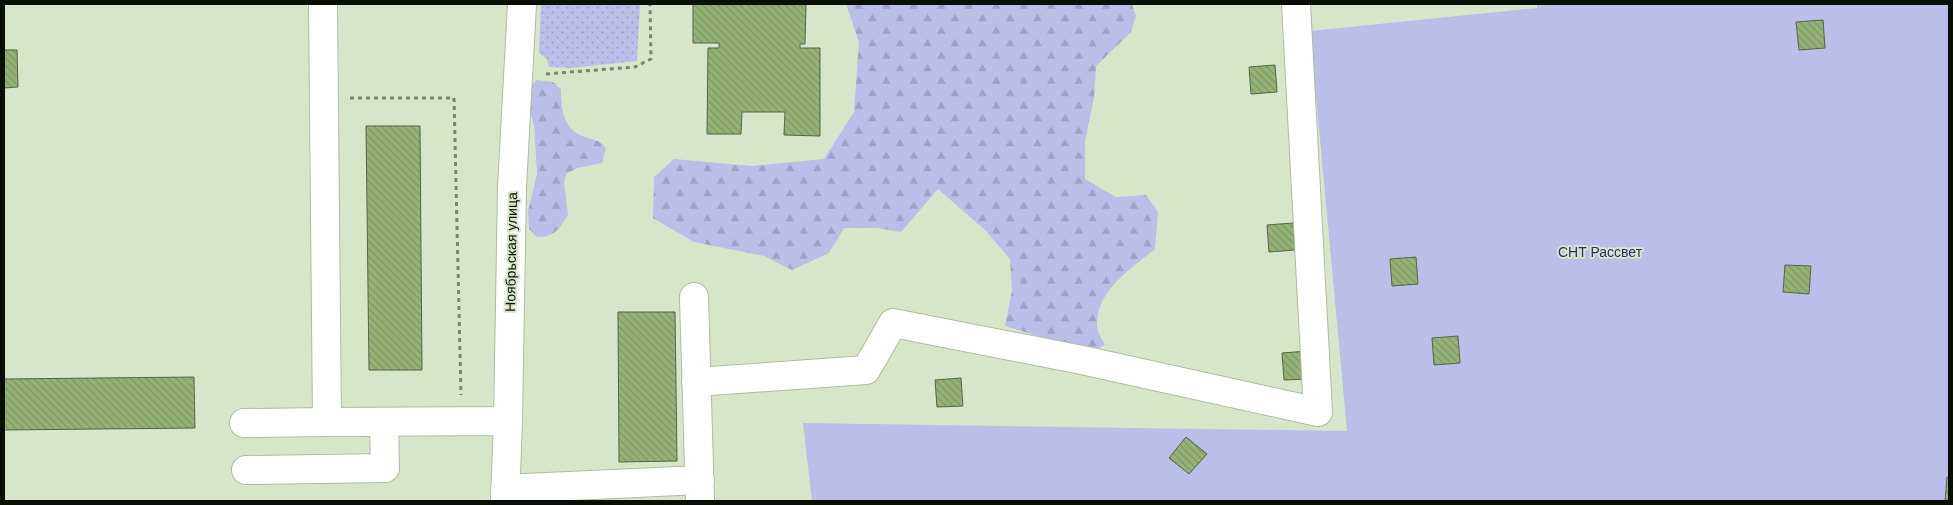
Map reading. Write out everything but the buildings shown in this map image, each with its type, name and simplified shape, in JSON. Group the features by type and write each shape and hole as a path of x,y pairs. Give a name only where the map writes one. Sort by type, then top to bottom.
{"street":[{"path":"322,4 327,422"},
{"name":"Ноябрьская улица","path":"505,495 512,187 522,4"},
{"path":"696,382 866,370 893,323 1082,360 1318,412 1296,4"},
{"path":"505,495 700,490 694,297"},
{"path":"244,423 508,420"},
{"path":"246,470 385,468 384,422"}],"path":[{"path":"518,73 556,75 634,67 651,59 650,4"},
{"path":"323,98 454,98 462,421"}],"green space":[{"path":"541,4 640,4 637,61 570,68 549,67 547,59 539,53"},
{"path":"846,4 1132,4 1136,16 1131,32 1096,66 1094,98 1085,141 1085,179 1116,197 1146,195 1158,212 1155,249 1118,280 1103,300 1099,311 1097,329 1105,345 1091,352 1005,326 1012,291 1010,259 986,231 938,189 901,232 877,228 844,228 829,253 792,270 764,256 694,242 653,218 654,177 674,159 751,166 824,159 854,112 859,42"},
{"name":"СНТ Рассвет","path":"1537,4 1949,4 1949,501 812,501 803,423 1347,431 1310,31 1537,8"},
{"path":"536,80 553,82 561,89 564,117 567,123 576,133 598,141 606,148 602,163 577,168 566,174 564,183 568,215 556,231 543,237 537,237 529,229 528,211 537,174 534,124 528,106 529,89"}]}
